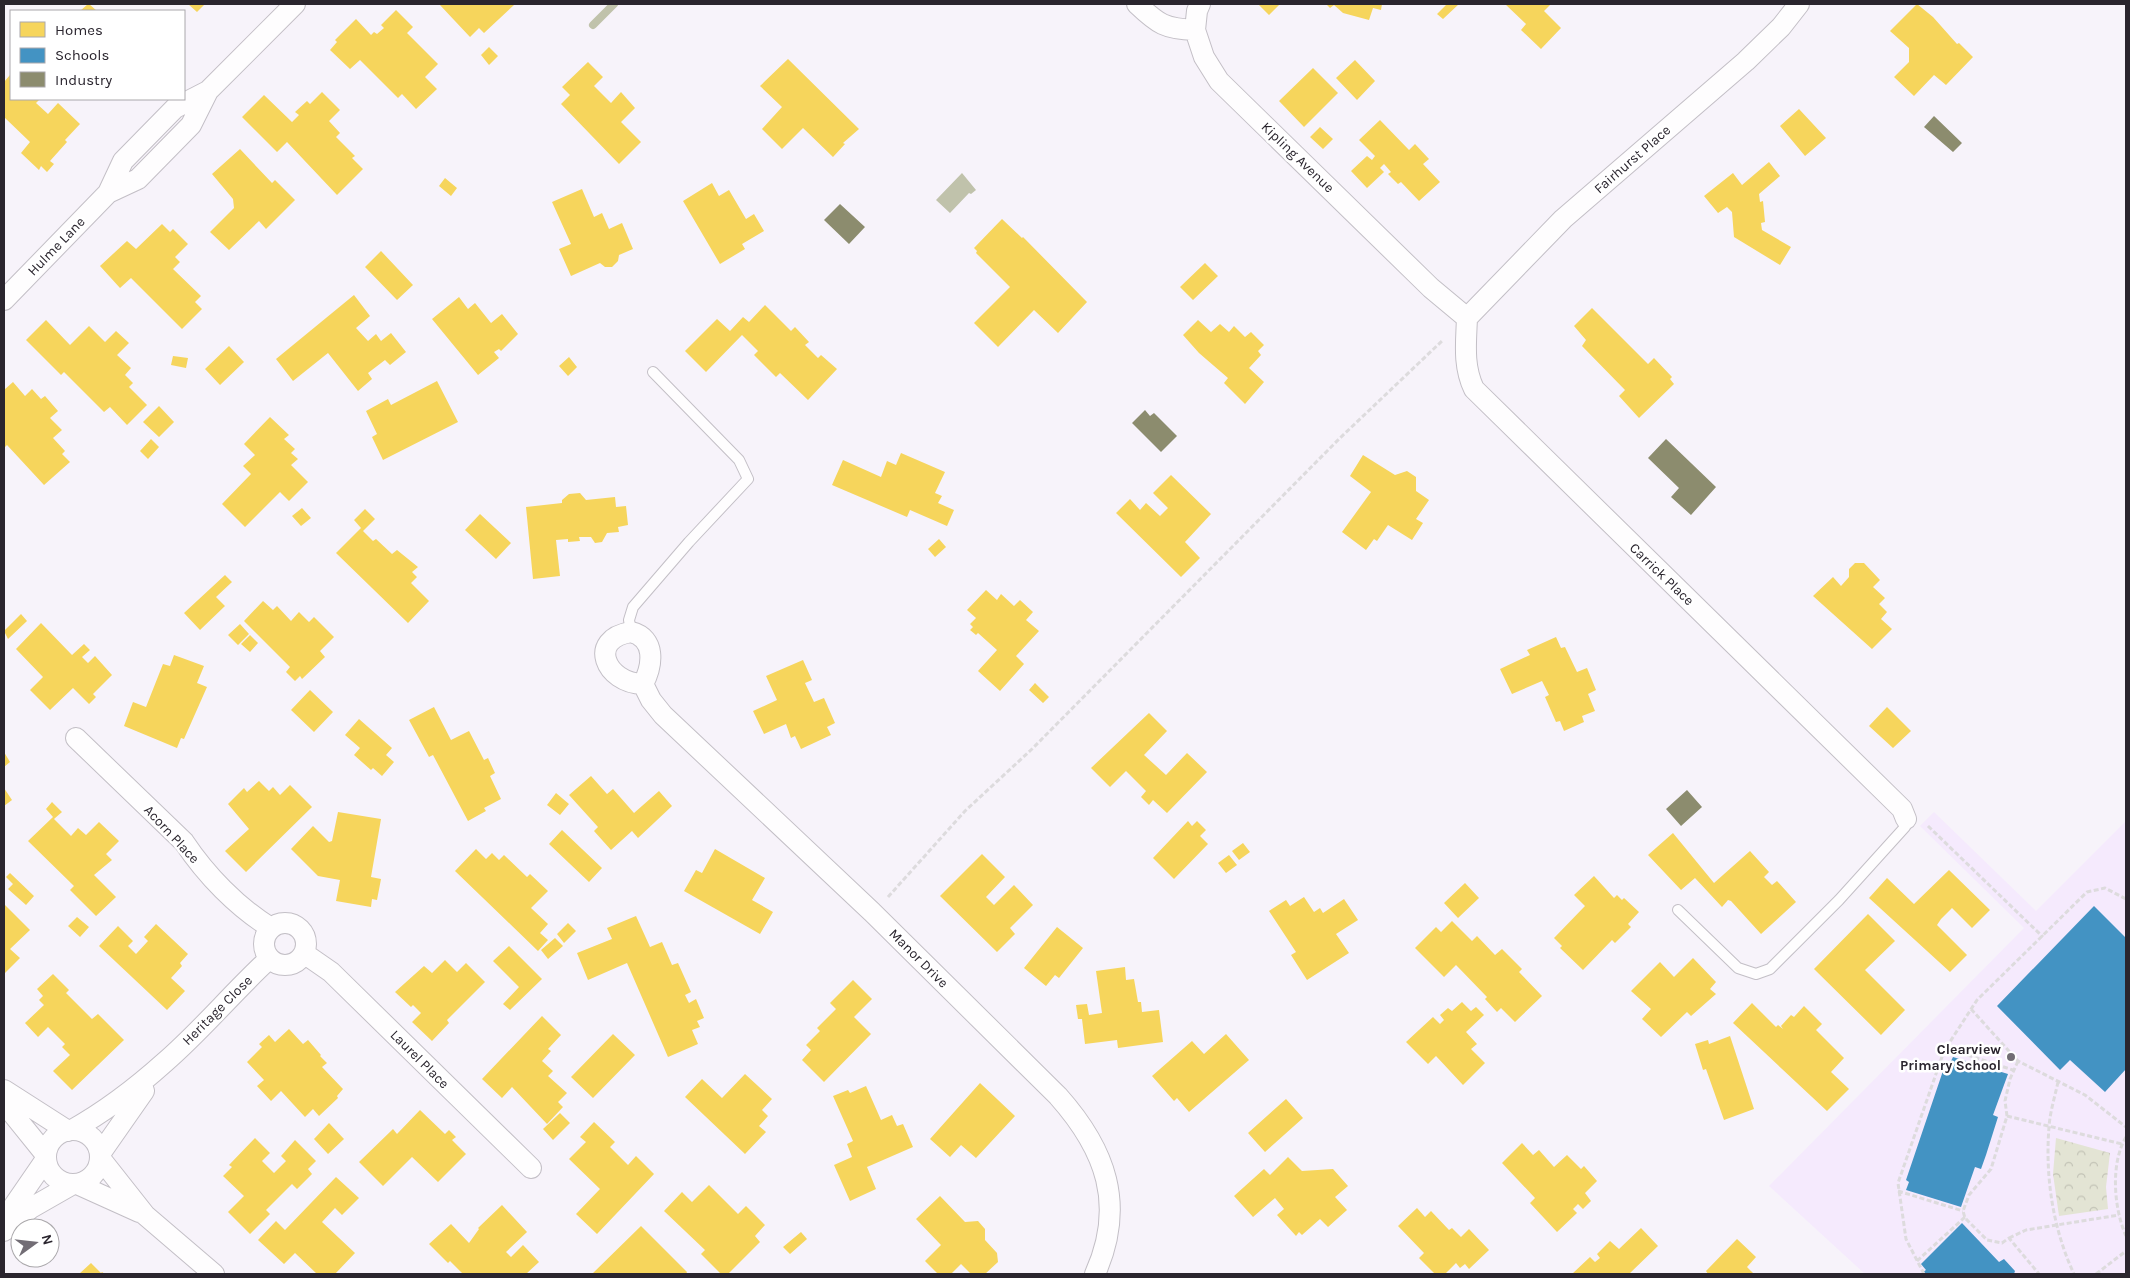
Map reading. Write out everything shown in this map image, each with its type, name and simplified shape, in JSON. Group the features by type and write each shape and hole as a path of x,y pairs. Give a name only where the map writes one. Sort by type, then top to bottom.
{"street":[{"name":"Hulme Lane","path":"4,300 108,193 124,161 175,108 208,91 295,4"},
{"path":"1137,4 1155,22 1172,29 1195,30 1196,11 1200,4"},
{"name":"Fairhurst Place","path":"1467,318 1563,219 1746,61 1781,27 1799,4"},
{"name":"Kipling Avenue","path":"1195,30 1204,57 1219,80 1431,288 1467,318"},
{"name":"Carrick Place","path":"1467,318 1465,355 1468,374 1474,389 1904,814"},
{"path":"631,632 641,635 651,650 652,661 644,684 620,679 609,667 606,658 606,648 611,640 617,636 631,632"},
{"name":"Manor Drive","path":"644,684 651,700 663,715 872,912 1058,1096 1084,1128 1101,1159 1108,1184 1109,1216 1106,1241 1095,1274"},
{"name":"Acorn Place","path":"76,738 184,842 196,860 234,898 255,918 271,928"},
{"path":"288,923 300,928 306,938 305,954 292,965 278,964 269,959 264,948 264,941 271,928 288,923"},
{"name":"Laurel Place","path":"305,954 331,972 531,1168"},
{"name":"Heritage Close","path":"70,1131 113,1105 166,1061 269,959"},
{"name":"Heritage Close","path":"100,1156 120,1122 166,1061"},
{"path":"4,1090 70,1131 88,1136 97,1145 100,1156 145,1215 214,1274"},
{"path":"4,1103 46,1157 49,1170 54,1177 64,1183 75,1184 145,1215"},
{"path":"4,1220 46,1157 53,1140 70,1131"},
{"path":"4,1231 31,1208 88,1179 94,1174 100,1156"}],"lane":[{"path":"631,632 629,620 633,606 748,479 739,460 652,372"},
{"path":"1678,910 1738,968 1756,974 1770,969 1839,900 1899,834 1905,827 1904,814"}],"path":[{"path":"872,912 966,811 1032,749 1339,439 1467,318"},
{"path":"1904,814 1926,824 2043,937"},
{"path":"1924,1274 1906,1239 1898,1183 1929,1089 1946,1048 1977,1000 2087,892 2105,888 2126,899"},
{"path":"1971,1010 2018,1061 2085,1095 2126,1127"},
{"path":"1946,1048 2013,1070"},
{"path":"2018,1061 2013,1070 2005,1101 2007,1116 1992,1169 1970,1194 1963,1211 1964,1217 1987,1240 2002,1243 2026,1230 2119,1215"},
{"path":"2058,1082 2049,1126 2048,1180 2057,1225 2074,1274"},
{"path":"2007,1116 2122,1144"},
{"path":"2126,1138 2122,1144 2117,1177 2119,1215 2126,1236"},
{"path":"1898,1191 1963,1211"},
{"path":"1917,1261 1964,1217"},
{"path":"2009,1238 2039,1274"},
{"path":"2096,1274 2126,1251"}],"shaded area":[{"path":"962,173 976,190 971,194 969,193 950,213 936,200"},
{"name":"Clearview Primary School","path":"1934,812 2036,911 2126,821 2126,1274 1865,1274 1769,1186 2024,928 1920,826"}],"green space":[{"path":"2056,1138 2110,1153 2106,1187 2108,1209 2059,1216 2053,1174"}],"building: Homes":[{"path":"89,4 96,10 81,10"},
{"path":"188,4 205,4 197,12"},
{"path":"439,4 514,5 484,33 479,28 470,37"},
{"path":"1258,4 1280,4 1269,15"},
{"path":"1326,4 1382,4 1381,10 1373,8 1369,20 1343,13 1334,5 1330,8"},
{"path":"1444,4 1459,4 1443,19 1437,14 1446,5"},
{"path":"1505,4 1551,4 1544,11 1561,28 1541,49 1521,30 1526,24"},
{"path":"1917,4 1933,17 1957,44 1959,43 1973,57 1946,85 1934,75 1914,96 1894,77 1909,62 1909,48 1890,31"},
{"path":"396,10 413,27 407,33 438,64 425,77 437,89 416,109 402,94 398,98 360,60 350,69 330,50 337,42 335,40 356,19 371,35 374,32 377,34 384,28 381,25"},
{"path":"489,47 498,56 489,65 481,55"},
{"path":"788,59 859,129 843,143 845,144 833,157 803,128 782,149 762,129 782,107 760,86"},
{"path":"1355,60 1375,81 1357,100 1336,78"},
{"path":"588,62 603,77 594,86 611,103 621,92 635,108 621,122 641,142 619,164 561,104 570,95 562,87"},
{"path":"1313,68 1338,93 1304,127 1279,101"},
{"path":"10,75 10,100 39,100 36,103 48,114 58,103 80,124 65,140 67,142 50,161 54,164 47,172 41,166 39,170 21,153 30,142 4,117 4,82"},
{"path":"322,92 340,110 329,121 340,133 336,137 355,156 352,158 363,169 337,195 287,142 277,152 242,117 264,95 292,122 299,115 295,112 307,101 310,104"},
{"path":"1799,109 1826,138 1805,156 1780,126"},
{"path":"1380,120 1409,150 1415,144 1429,159 1423,164 1440,182 1419,201 1401,182 1398,184 1388,174 1391,172 1384,164 1380,168 1384,172 1367,188 1351,171 1367,156 1372,160 1375,156 1359,140"},
{"path":"1320,127 1333,139 1323,149 1310,137"},
{"path":"240,149 272,183 275,180 295,200 266,229 259,221 229,250 210,232 234,208 233,199 212,174"},
{"path":"1769,162 1780,176 1759,194 1760,202 1763,201 1765,222 1761,223 1762,230 1791,247 1780,265 1734,237 1732,212 1727,207 1718,213 1704,196 1733,173 1742,185"},
{"path":"445,178 457,188 451,196 439,186"},
{"path":"712,183 719,196 729,190 746,219 754,214 764,231 742,244 745,249 720,264 683,201"},
{"path":"582,189 594,217 602,213 609,229 622,223 633,249 619,255 618,261 612,267 605,267 600,263 571,276 559,249 571,244 552,202"},
{"path":"1002,219 1023,237 1087,302 1058,333 1034,310 998,347 974,323 1010,287 976,253 977,251 974,248"},
{"path":"162,224 170,232 173,229 188,244 175,257 180,262 173,269 201,296 195,302 202,309 182,329 131,278 120,288 100,266 127,241 136,249"},
{"path":"381,251 413,285 397,300 365,267"},
{"path":"1205,263 1218,276 1193,300 1180,287"},
{"path":"354,295 370,316 356,328 368,341 376,334 381,341 391,333 406,352 390,365 385,360 368,373 372,379 358,391 328,353 293,381 276,359"},
{"path":"459,297 468,309 475,303 491,323 502,314 518,334 501,351 499,349 494,352 499,358 478,375 432,319"},
{"path":"765,305 791,331 795,327 809,342 805,345 818,358 821,355 837,369 808,400 780,373 776,377 754,355 758,351 742,335 706,372 685,351 717,319 730,331 743,317 749,322"},
{"path":"1592,308 1648,364 1654,358 1672,377 1670,379 1674,384 1639,418 1619,396 1625,390 1582,346 1586,340 1574,326"},
{"path":"46,320 70,345 89,326 105,342 116,331 129,343 117,355 131,368 125,375 133,383 129,387 147,405 127,425 110,407 104,412 64,372 61,375 26,340"},
{"path":"1198,320 1211,332 1220,324 1229,332 1234,326 1245,337 1251,332 1264,345 1258,351 1261,355 1249,368 1264,382 1245,404 1224,383 1228,378 1199,353 1183,335"},
{"path":"229,346 244,362 220,385 205,369"},
{"path":"173,356 188,358 186,368 171,365"},
{"path":"569,357 577,367 568,376 559,366"},
{"path":"437,381 458,422 383,460 372,437 377,434 366,411 388,399 391,405"},
{"path":"13,382 25,396 32,389 41,399 45,396 58,411 50,418 62,430 53,438 65,451 62,454 70,462 44,485 7,445 4,448 4,390"},
{"path":"159,406 174,422 159,437 143,422"},
{"path":"270,417 289,435 284,439 295,449 291,453 298,459 291,465 308,482 289,501 280,492 245,527 222,504 251,474 243,466 255,455 244,444"},
{"path":"151,439 159,447 148,459 140,451"},
{"path":"901,453 945,472 935,493 942,496 938,503 954,510 947,526 910,510 907,517 832,485 843,460 881,477 887,461 896,465"},
{"path":"1363,455 1395,475 1407,471 1416,477 1416,491 1429,500 1416,519 1423,523 1412,540 1388,525 1377,541 1374,539 1366,550 1342,532 1371,492 1350,476"},
{"path":"1171,475 1211,514 1185,542 1200,558 1181,577 1116,513 1130,499 1140,510 1146,503 1160,516 1168,508 1153,493"},
{"path":"580,493 586,500 615,497 616,507 626,506 628,525 618,527 619,532 607,533 602,542 595,543 591,537 579,537 580,541 556,540 560,576 533,579 526,507 562,503 562,500 569,494"},
{"path":"302,508 311,518 301,526 292,516"},
{"path":"365,509 375,519 363,531 373,541 376,539 392,554 397,550 418,567 412,572 417,577 411,583 429,601 408,623 336,553 361,528 354,520"},
{"path":"480,514 511,543 496,559 465,530"},
{"path":"939,539 946,547 935,557 928,549"},
{"path":"1855,563 1864,563 1880,580 1873,587 1885,598 1879,604 1887,612 1881,619 1892,629 1872,649 1813,596 1833,577 1841,586 1849,577 1849,569"},
{"path":"225,575 232,582 216,597 225,606 200,630 184,613"},
{"path":"986,590 997,600 1001,594 1014,606 1020,600 1033,612 1026,620 1039,631 1016,656 1024,664 1000,691 978,671 997,650 978,633 976,635 970,630 973,627 970,624 976,618 967,610"},
{"path":"263,601 273,610 277,606 291,621 299,612 309,622 314,617 334,637 320,651 325,657 302,679 300,676 295,681 286,672 290,667 244,621"},
{"path":"21,614 27,621 8,639 4,631"},
{"path":"41,623 72,655 84,644 90,650 82,657 88,663 95,656 112,675 93,694 96,697 89,704 73,688 50,710 30,690 43,677 16,649"},
{"path":"240,624 249,634 238,645 228,635"},
{"path":"250,635 258,643 250,652 241,644"},
{"path":"1556,637 1561,648 1565,647 1577,672 1587,668 1596,690 1588,694 1595,711 1582,716 1584,722 1564,731 1560,721 1556,722 1545,697 1549,695 1542,681 1512,694 1500,669 1530,655 1527,650"},
{"path":"174,655 204,666 197,683 207,687 184,739 181,738 177,748 124,726 133,702 146,707 163,664 170,666"},
{"path":"803,660 812,680 805,683 814,702 824,698 835,723 827,727 831,735 801,749 795,736 791,738 786,724 764,734 753,711 777,700 766,676"},
{"path":"1035,683 1049,697 1043,703 1029,690"},
{"path":"310,690 333,712 314,732 291,710"},
{"path":"434,707 451,740 469,731 484,760 488,758 495,773 490,776 501,799 484,808 486,811 468,821 433,755 429,757 409,720"},
{"path":"1887,707 1911,731 1893,748 1869,726"},
{"path":"1149,713 1167,731 1144,755 1166,775 1187,753 1207,772 1167,813 1153,800 1149,805 1141,797 1146,791 1126,771 1110,787 1091,768"},
{"path":"359,719 392,748 386,755 394,762 382,776 373,768 371,770 354,755 360,748 345,735"},
{"path":"4,752 10,762 4,767"},
{"path":"591,776 607,794 613,789 634,813 659,791 672,806 638,838 632,831 611,850 594,831 598,827 569,795"},
{"path":"259,781 269,791 273,787 280,795 290,785 312,807 246,872 225,851 249,829 228,804 244,788 247,792"},
{"path":"4,788 12,800 4,806"},
{"path":"556,793 569,804 560,815 547,805"},
{"path":"52,802 62,812 54,819 71,836 78,828 86,835 99,822 119,841 106,854 112,860 94,875 116,897 96,916 70,890 74,886 28,841 53,817 46,809"},
{"path":"338,812 381,819 371,877 381,879 377,900 372,899 371,907 336,901 340,880 318,876 291,849 313,826 329,842 332,841"},
{"path":"1188,821 1192,826 1197,821 1206,830 1200,836 1208,844 1174,879 1153,858"},
{"path":"562,830 602,868 589,882 549,844"},
{"path":"1673,833 1714,883 1750,851 1769,872 1764,877 1772,885 1777,881 1796,902 1761,934 1731,901 1728,900 1722,907 1695,878 1681,890 1648,855"},
{"path":"1243,843 1250,852 1239,860 1232,851"},
{"path":"476,849 486,859 492,853 499,860 504,855 527,877 530,874 548,891 531,908 548,924 540,933 548,940 538,951 455,871"},
{"path":"715,849 765,878 752,900 773,912 760,934 684,891 696,870 702,873"},
{"path":"982,854 1005,877 986,897 994,905 1014,885 1033,905 1010,928 1015,934 997,952 940,896"},
{"path":"1229,855 1237,865 1226,873 1218,863"},
{"path":"1949,870 1990,910 1972,928 1952,908 1937,925 1967,955 1950,972 1869,898 1887,878 1914,904"},
{"path":"10,873 34,896 26,905 8,889 13,884 6,877"},
{"path":"1594,876 1614,898 1617,895 1622,900 1624,898 1639,912 1628,924 1631,927 1615,943 1612,940 1583,970 1560,948 1562,946 1554,938 1585,906 1574,895"},
{"path":"1465,883 1479,898 1458,918 1444,903"},
{"path":"1304,897 1314,912 1320,908 1323,913 1344,899 1358,920 1336,934 1349,953 1307,980 1291,955 1296,952 1269,911 1286,900 1290,906"},
{"path":"4,904 30,930 10,949 20,958 4,974"},
{"path":"1868,914 1895,941 1865,970 1905,1010 1881,1035 1814,969"},
{"path":"636,916 650,947 662,942 672,965 678,963 691,992 685,995 689,1003 696,999 704,1018 697,1021 700,1027 692,1030 698,1044 668,1057 627,963 588,980 577,953 612,939 607,928"},
{"path":"77,917 89,927 80,937 68,926"},
{"path":"1452,921 1472,941 1477,936 1495,955 1502,949 1522,969 1519,972 1542,996 1515,1022 1501,1008 1497,1012 1485,999 1487,997 1456,965 1444,977 1415,948 1436,927 1441,932"},
{"path":"568,923 576,931 564,943 557,934"},
{"path":"156,924 188,954 180,963 182,966 171,978 185,991 167,1010 99,946 118,926 133,941 128,946 136,954 148,941 144,937"},
{"path":"1057,927 1083,948 1059,978 1055,975 1046,986 1024,968"},
{"path":"555,938 563,946 548,959 541,950"},
{"path":"509,946 542,979 510,1010 503,1004 519,987 493,961"},
{"path":"1693,958 1716,982 1710,989 1716,994 1691,1016 1687,1012 1661,1037 1642,1019 1651,1009 1631,991 1660,962 1674,977"},
{"path":"445,960 457,972 466,963 485,982 447,1020 449,1023 432,1041 412,1022 421,1013 413,1005 411,1007 395,992 424,966 432,973"},
{"path":"1125,967 1126,980 1134,979 1138,1002 1141,1002 1142,1012 1159,1010 1163,1042 1118,1048 1117,1040 1085,1044 1082,1019 1078,1019 1076,1005 1087,1004 1089,1015 1102,1013 1096,971"},
{"path":"53,974 69,990 66,993 92,1019 98,1014 124,1040 72,1090 53,1071 70,1055 62,1047 65,1044 48,1027 38,1037 25,1023 44,1005 39,1000 43,996 37,989"},
{"path":"853,980 872,999 854,1017 871,1034 824,1082 802,1060 811,1050 806,1045 820,1031 817,1028 836,1009 830,1003"},
{"path":"1462,1002 1471,1011 1476,1007 1484,1015 1466,1032 1477,1044 1471,1049 1485,1063 1463,1085 1436,1056 1428,1064 1406,1042 1433,1017 1440,1024 1444,1020 1440,1015 1448,1008 1452,1011"},
{"path":"1752,1003 1776,1027 1778,1025 1783,1029 1781,1026 1791,1015 1794,1017 1804,1006 1822,1024 1816,1030 1844,1058 1831,1072 1849,1089 1827,1111 1733,1023"},
{"path":"542,1016 561,1035 548,1049 551,1051 542,1061 553,1071 548,1076 567,1093 558,1102 563,1107 547,1124 512,1087 502,1098 482,1079"},
{"path":"289,1029 303,1044 308,1040 327,1063 322,1067 343,1089 337,1096 338,1098 319,1116 313,1109 305,1117 281,1091 271,1101 257,1086 264,1080 247,1062 262,1047 259,1044 269,1035 275,1042"},
{"path":"613,1034 635,1055 593,1098 571,1077"},
{"path":"1226,1034 1249,1060 1189,1112 1177,1098 1174,1101 1152,1076 1192,1041 1204,1054"},
{"path":"1730,1036 1754,1109 1724,1120 1706,1069 1703,1070 1695,1044 1708,1040 1709,1044"},
{"path":"745,1074 772,1099 762,1110 768,1116 759,1126 766,1132 745,1154 685,1097 702,1079 722,1098"},
{"path":"980,1083 1015,1116 976,1158 961,1145 950,1157 930,1139"},
{"path":"866,1086 881,1120 892,1115 897,1126 903,1124 913,1147 867,1167 876,1189 850,1201 834,1165 852,1157 847,1144 853,1141 833,1096 848,1090 850,1093"},
{"path":"1286,1099 1303,1118 1265,1152 1248,1133"},
{"path":"420,1110 445,1134 449,1130 456,1137 452,1140 466,1154 438,1182 412,1157 383,1186 359,1162 393,1129 397,1134"},
{"path":"560,1113 570,1123 553,1140 543,1129"},
{"path":"594,1122 615,1142 610,1147 628,1165 636,1156 654,1174 597,1234 576,1214 600,1189 569,1159 586,1142 580,1137"},
{"path":"329,1123 344,1139 328,1154 314,1139"},
{"path":"255,1138 270,1153 262,1161 274,1173 286,1161 281,1156 295,1140 316,1161 308,1169 312,1174 297,1189 292,1184 266,1210 270,1214 250,1234 228,1212 244,1196 223,1176 232,1167 229,1165"},
{"path":"1522,1143 1533,1155 1539,1150 1554,1167 1567,1155 1581,1169 1584,1166 1597,1181 1585,1193 1591,1201 1583,1209 1578,1204 1573,1209 1577,1213 1557,1232 1530,1203 1535,1198 1502,1163"},
{"path":"1288,1157 1302,1171 1333,1169 1348,1186 1335,1197 1347,1210 1328,1227 1320,1219 1302,1235 1299,1232 1296,1236 1277,1215 1284,1209 1275,1198 1253,1217 1234,1196 1264,1169 1270,1175"},
{"path":"336,1177 359,1198 342,1215 335,1208 322,1222 355,1253 335,1274 317,1274 295,1253 284,1264 258,1240 276,1221 285,1230"},
{"path":"709,1185 738,1214 746,1206 765,1225 755,1236 760,1242 728,1274 721,1274 701,1254 705,1250 664,1211 682,1192 692,1202"},
{"path":"940,1196 965,1222 978,1221 985,1229 985,1240 997,1253 998,1262 985,1274 971,1274 961,1264 951,1274 938,1274 925,1261 941,1245 916,1219"},
{"path":"502,1205 527,1232 506,1252 511,1257 523,1245 539,1262 526,1274 463,1274 450,1261 448,1263 429,1244 451,1224 469,1243 478,1228"},
{"path":"1417,1208 1425,1217 1431,1211 1449,1230 1452,1228 1461,1237 1469,1229 1489,1250 1469,1269 1465,1264 1460,1268 1456,1263 1445,1274 1435,1274 1419,1258 1424,1253 1398,1226"},
{"path":"641,1226 687,1272 686,1274 592,1274"},
{"path":"1641,1228 1658,1246 1629,1274 1572,1274 1590,1257 1595,1262 1600,1258 1597,1254 1610,1241 1619,1249"},
{"path":"801,1232 807,1239 790,1254 783,1247"},
{"path":"1737,1239 1756,1257 1747,1267 1754,1274 1708,1274 1706,1271"},
{"path":"91,1263 101,1273 105,1274 79,1274"}],"building: Schools":[{"path":"2094,906 2126,938 2126,1069 2105,1092 2070,1060 2060,1070 1997,1006"},
{"path":"1953,1057 2008,1074 1993,1115 1998,1117 1986,1155 1981,1169 1975,1167 1961,1207 1906,1190 1909,1182 1906,1180 1946,1062 1950,1063"},
{"path":"1962,1223 1999,1262 2004,1259 2015,1271 2014,1274 1925,1274 1923,1272 1926,1270 1921,1264"}],"building: Industry":[{"path":"1934,116 1962,143 1953,152 1924,127"},
{"path":"840,204 865,227 849,244 824,220"},
{"path":"1145,410 1150,416 1154,413 1177,436 1161,452 1132,423"},
{"path":"1666,439 1716,487 1691,515 1671,497 1679,488 1648,458"},
{"path":"1687,790 1702,807 1681,826 1666,809"}],"waterway":[{"path":"593,25 614,4"}],"place":[{"name":"Clearview Primary School","path":"2011,1057"}]}
